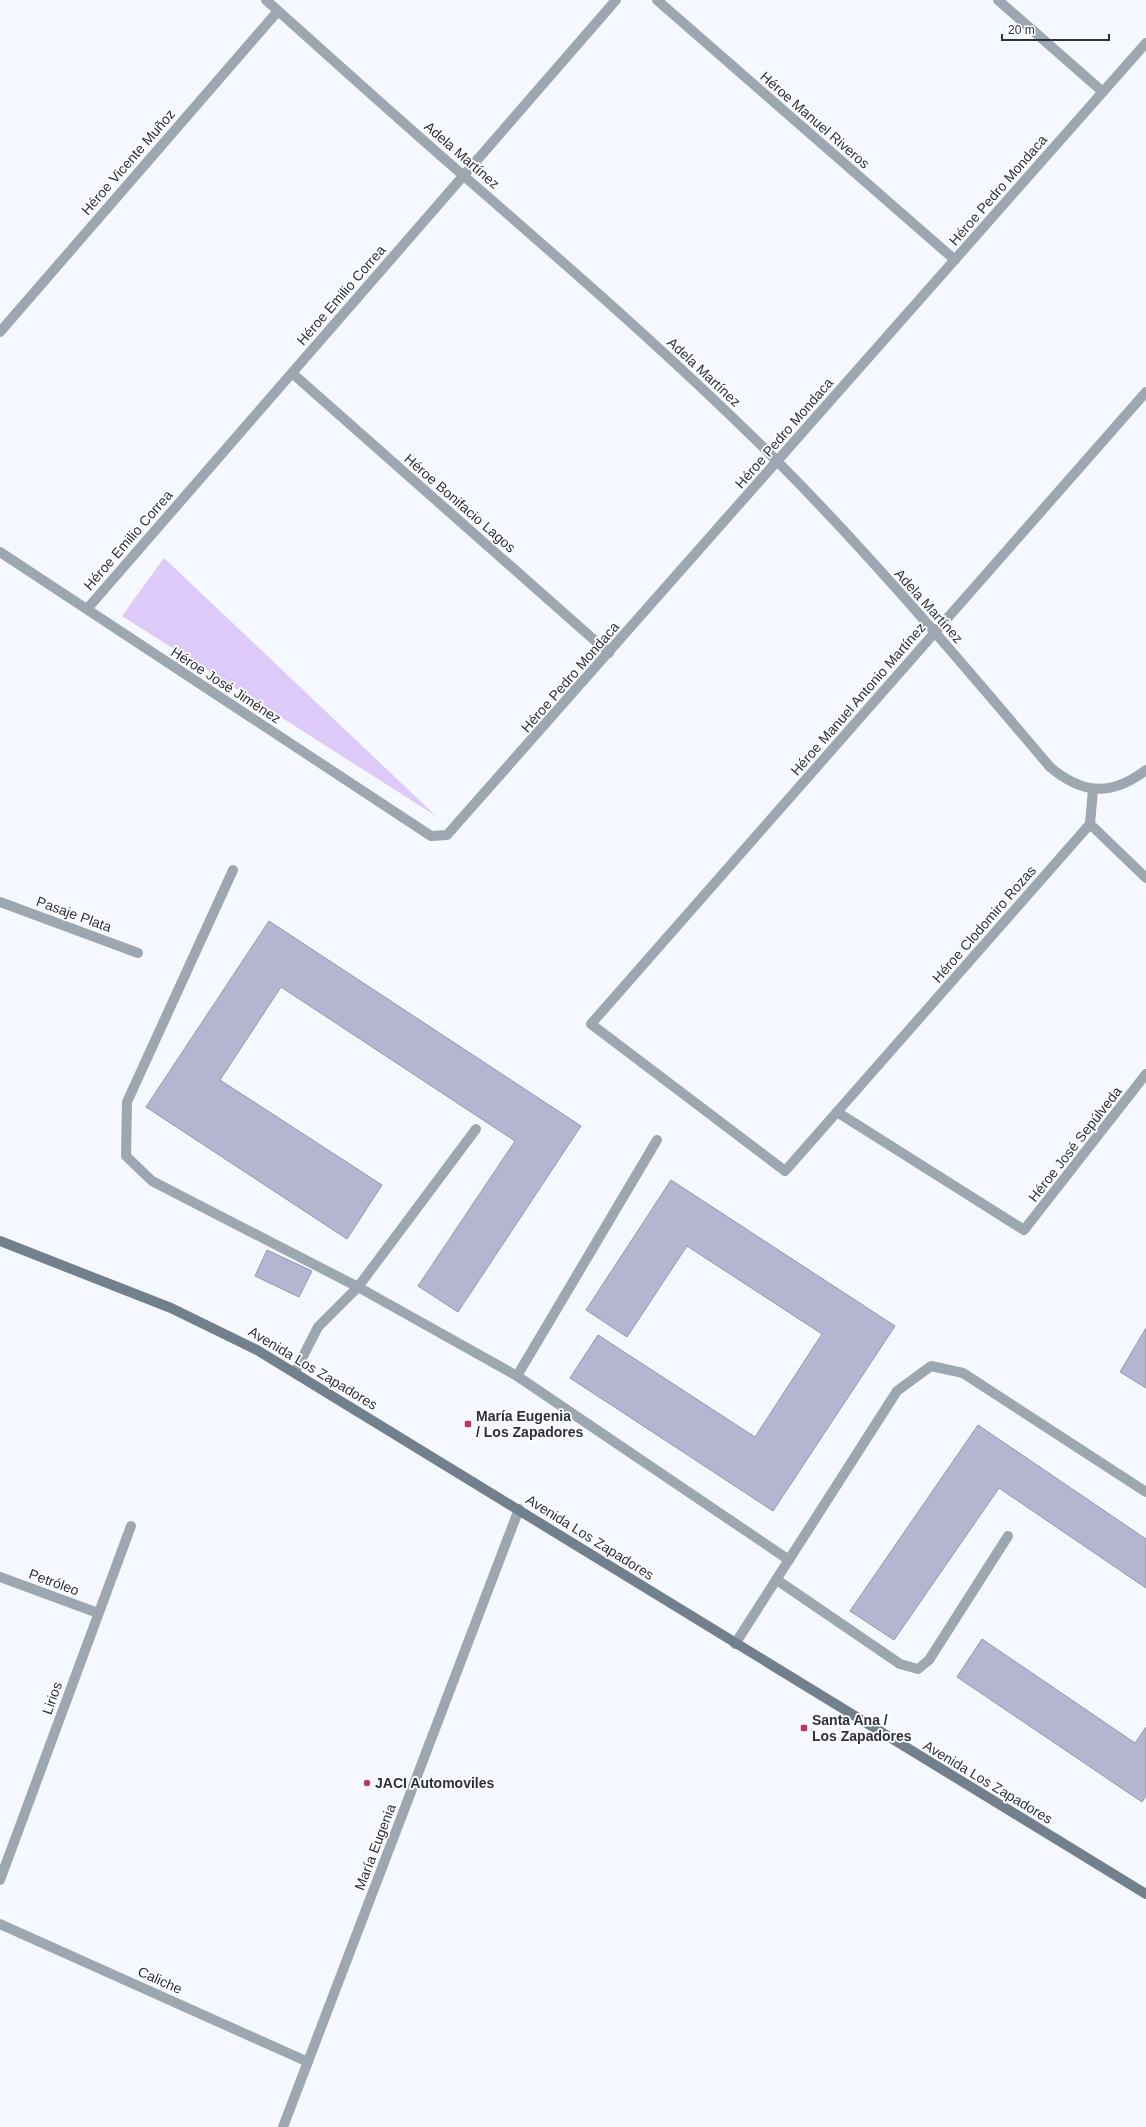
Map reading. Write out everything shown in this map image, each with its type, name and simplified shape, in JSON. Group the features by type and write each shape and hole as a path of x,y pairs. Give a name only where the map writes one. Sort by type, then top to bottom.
{"main road":[{"name":"Avenida Los Zapadores","path":"0,1241 172,1308 225,1333 295,1372 519,1509 735,1644 1146,1894"}],"street":[{"name":"Adela Martínez","path":"266,0 605,299 692,379 778,462 831,517 935,632 1050,767 1063,778 1077,785 1093,789"},
{"name":"Héroe Emilio Correa","path":"87,609 616,0"},
{"name":"Héroe Manuel Riveros","path":"657,0 954,260"},
{"path":"998,0 1103,92"},
{"name":"Héroe Vicente Muñoz","path":"0,332 278,11"},
{"name":"Héroe Pedro Mondaca","path":"439,837 447,835 453,830 1146,43"},
{"name":"Héroe Bonifacio Lagos","path":"292,373 609,653"},
{"name":"Héroe Manuel Antonio Martínez","path":"591,1024 1146,392"},
{"name":"Héroe José Jiménez","path":"0,552 423,832 431,836 439,837"},
{"path":"1146,770 1122,785 1108,789 1093,789 1090,824 1146,878"},
{"name":"Héroe Clodomiro Rozas","path":"591,1024 785,1171 1090,824"},
{"path":"233,870 127,1102 126,1156 152,1181 358,1287 517,1376 789,1560"},
{"name":"Pasaje Plata","path":"0,902 138,953"},
{"name":"Héroe José Sepúlveda","path":"837,1112 1024,1230 1146,1074"},
{"path":"295,1372 318,1327 358,1287 476,1129"},
{"path":"517,1376 657,1140"},
{"path":"735,1644 897,1391 931,1366 964,1373 1146,1492"},
{"name":"María Eugenia","path":"283,2127 519,1509"},
{"name":"Lirios","path":"0,1880 131,1526"},
{"path":"777,1580 900,1664 918,1669 929,1660 1008,1536"},
{"name":"Petróleo","path":"0,1577 98,1613"},
{"name":"Caliche","path":"0,1924 308,2062"}],"shaded area":[{"path":"164,558 436,816 122,616"}],"building":[{"path":"269,921 581,1126 458,1312 418,1286 515,1141 281,987 220,1080 382,1185 347,1239 146,1107"},
{"path":"671,1180 895,1326 773,1511 570,1378 598,1335 755,1437 822,1334 687,1246 627,1337 586,1310"},
{"path":"267,1250 312,1271 299,1297 255,1276"},
{"path":"1146,1328 1146,1388 1120,1372"},
{"path":"978,1425 1146,1539 1146,1588 999,1488 894,1640 850,1611"},
{"path":"982,1639 1135,1743 1146,1727 1146,1796 1142,1802 957,1677"}],"place":[{"name":"María Eugenia / Los Zapadores","path":"468,1424"},
{"name":"Santa Ana / Los Zapadores","path":"804,1728"},
{"name":"JACI Automoviles","path":"367,1783"}]}
